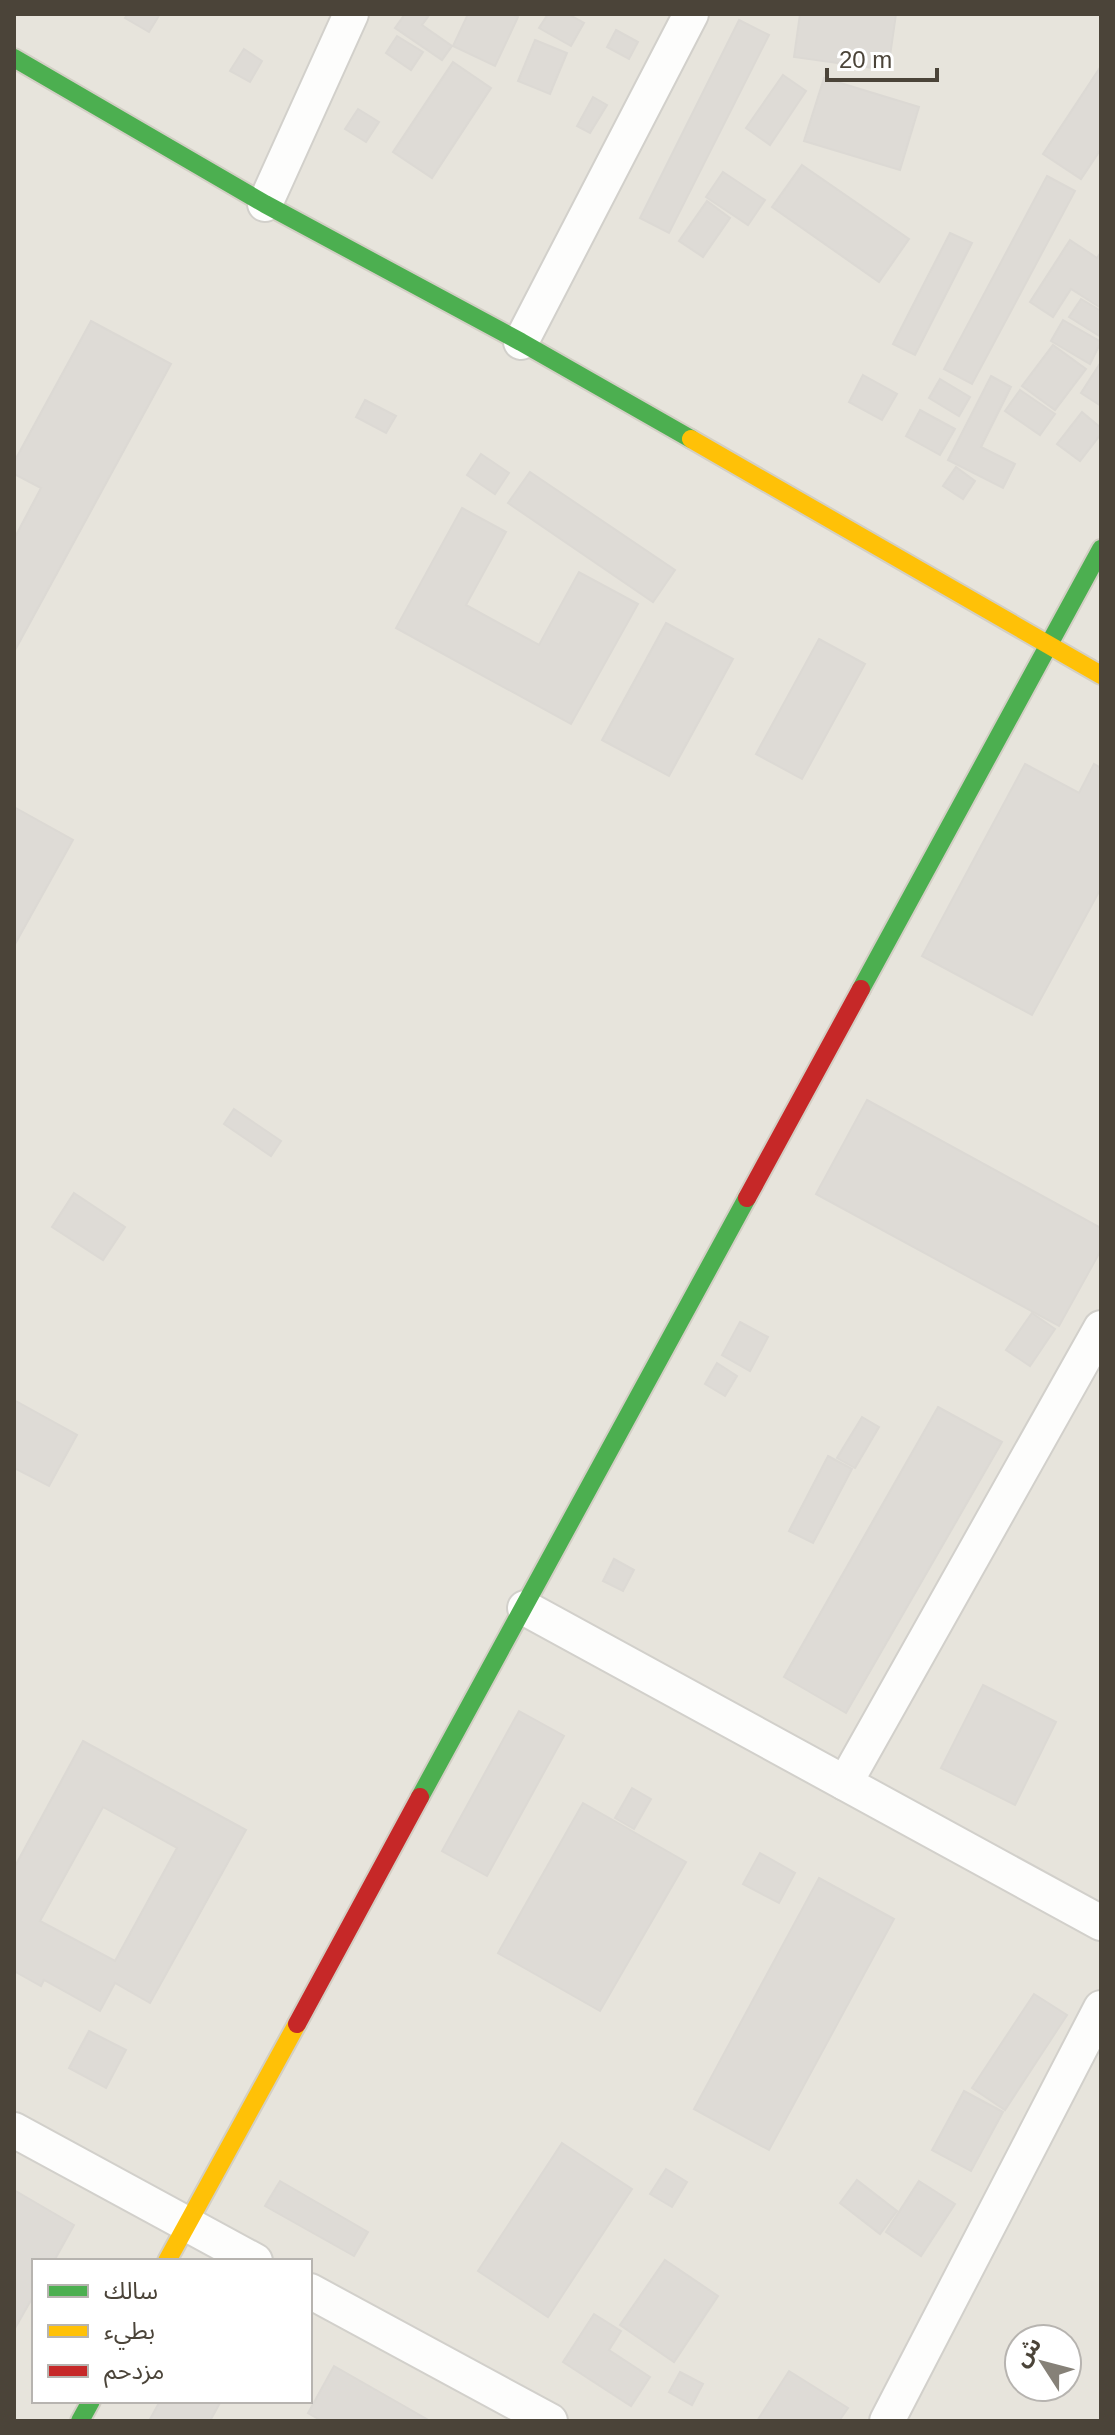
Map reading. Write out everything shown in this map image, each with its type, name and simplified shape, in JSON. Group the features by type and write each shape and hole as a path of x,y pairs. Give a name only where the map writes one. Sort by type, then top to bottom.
{"street":[{"path":"265,204 351,14"},
{"path":"521,342 691,14"},
{"path":"14,58 265,204 521,342 1101,675"},
{"path":"168,2259 1101,549"},
{"path":"845,1783 1101,1328"},
{"path":"525,1608 1101,1923"},
{"path":"887,2421 1101,2008"},
{"path":"14,2130 251,2259"},
{"path":"312,2292 550,2421"},
{"path":"80,2421 90,2403"}],"shaded area":[{"path":"14,14 1101,14 1101,2421 14,2421"}],"building":[{"path":"128,14 160,14 149,32 125,18"},
{"path":"405,14 430,14 422,25 452,46 442,60 395,28"},
{"path":"468,14 511,14 518,17 495,66 453,46"},
{"path":"548,14 568,14 584,23 571,46 539,28"},
{"path":"800,14 896,14 888,70 794,57"},
{"path":"739,20 769,35 669,233 640,218"},
{"path":"616,30 638,42 629,59 607,47"},
{"path":"397,36 423,52 411,70 386,53"},
{"path":"535,40 567,53 550,94 518,81"},
{"path":"244,49 262,61 250,82 230,71"},
{"path":"453,62 491,88 432,178 393,152"},
{"path":"1101,66 1101,149 1081,179 1043,154"},
{"path":"783,75 806,91 770,145 746,128"},
{"path":"824,78 919,107 900,170 804,141"},
{"path":"593,97 607,105 590,133 577,126"},
{"path":"358,109 379,122 366,142 345,129"},
{"path":"802,165 909,239 879,282 772,207"},
{"path":"723,172 765,200 748,225 706,197"},
{"path":"1047,176 1075,191 972,384 944,369"},
{"path":"707,201 730,218 703,257 679,241"},
{"path":"950,233 972,243 915,355 893,344"},
{"path":"1070,240 1097,258 1101,252 1101,308 1071,289 1053,317 1030,302"},
{"path":"1081,299 1101,311 1101,337 1069,317"},
{"path":"1063,320 1101,342 1090,364 1051,341"},
{"path":"91,321 171,364 14,652 14,539 41,488 14,474 14,462"},
{"path":"1053,345 1086,369 1055,410 1022,386"},
{"path":"1101,362 1101,406 1081,393"},
{"path":"863,375 897,394 882,420 849,402"},
{"path":"991,376 1011,387 981,447 1015,464 1003,488 948,460"},
{"path":"940,379 970,397 959,416 929,398"},
{"path":"1020,390 1055,414 1040,435 1005,411"},
{"path":"365,400 396,416 386,433 356,417"},
{"path":"920,410 955,429 940,455 906,436"},
{"path":"1082,412 1101,428 1101,434 1080,461 1057,444"},
{"path":"481,454 509,473 495,494 467,475"},
{"path":"956,467 975,481 963,499 943,486"},
{"path":"530,472 675,570 653,602 508,503"},
{"path":"462,508 506,532 466,605 539,645 579,572 638,604 571,724 396,628"},
{"path":"666,623 733,659 669,776 602,740"},
{"path":"819,639 865,664 802,779 756,754"},
{"path":"1025,764 1079,793 1094,764 1101,768 1101,888 1032,1015 922,956"},
{"path":"14,807 73,840 14,946"},
{"path":"867,1100 1101,1228 1101,1250 1059,1326 816,1194"},
{"path":"234,1109 281,1141 271,1156 224,1124"},
{"path":"74,1193 125,1227 103,1260 52,1227"},
{"path":"1032,1313 1055,1329 1030,1366 1006,1350"},
{"path":"740,1322 768,1337 750,1371 722,1355"},
{"path":"717,1363 737,1376 725,1396 705,1384"},
{"path":"14,1400 77,1435 49,1486 14,1468"},
{"path":"938,1407 1002,1442 846,1713 784,1677"},
{"path":"862,1417 879,1427 855,1468 837,1458"},
{"path":"828,1456 852,1469 813,1543 789,1531"},
{"path":"614,1559 634,1570 623,1591 603,1581"},
{"path":"983,1685 1056,1722 1015,1805 941,1768"},
{"path":"519,1711 564,1736 487,1876 442,1851"},
{"path":"83,1741 246,1830 150,2003 115,1983 100,2011 44,1980 41,1986 14,1971 14,1868","holes":["103,1807 177,1848 115,1961 40,1921"]},
{"path":"632,1788 651,1799 634,1829 615,1818"},
{"path":"583,1803 686,1862 600,2011 498,1953"},
{"path":"760,1853 795,1873 779,1903 743,1884"},
{"path":"819,1878 894,1919 769,2150 694,2109"},
{"path":"1034,1994 1067,2015 1005,2110 972,2088"},
{"path":"89,2031 126,2050 106,2088 69,2068"},
{"path":"964,2091 1003,2112 971,2171 932,2150"},
{"path":"562,2143 632,2189 548,2317 478,2271"},
{"path":"666,2169 687,2182 672,2207 650,2194"},
{"path":"857,2180 897,2211 880,2234 840,2203"},
{"path":"280,2181 368,2232 354,2256 265,2206"},
{"path":"919,2181 955,2204 921,2256 886,2232"},
{"path":"14,2190 74,2225 55,2259 32,2259 32,2298 14,2330"},
{"path":"665,2260 718,2296 674,2362 620,2325"},
{"path":"594,2314 621,2331 609,2350 650,2377 631,2406 563,2362"},
{"path":"334,2366 430,2421 322,2421 308,2413"},
{"path":"789,2371 848,2408 839,2421 757,2421"},
{"path":"680,2372 703,2384 692,2405 669,2392"},
{"path":"159,2403 220,2403 210,2421 149,2421"}],"traffic: fast":[{"path":"14,58 265,204 521,342 691,439"},
{"path":"861,989 1101,549"},
{"path":"420,1797 747,1198"},
{"path":"80,2421 90,2403"}],"traffic: slow":[{"path":"691,439 1101,675"},
{"path":"168,2259 297,2024"}],"traffic: jam":[{"path":"747,1198 861,989"},
{"path":"297,2024 420,1797"}]}
